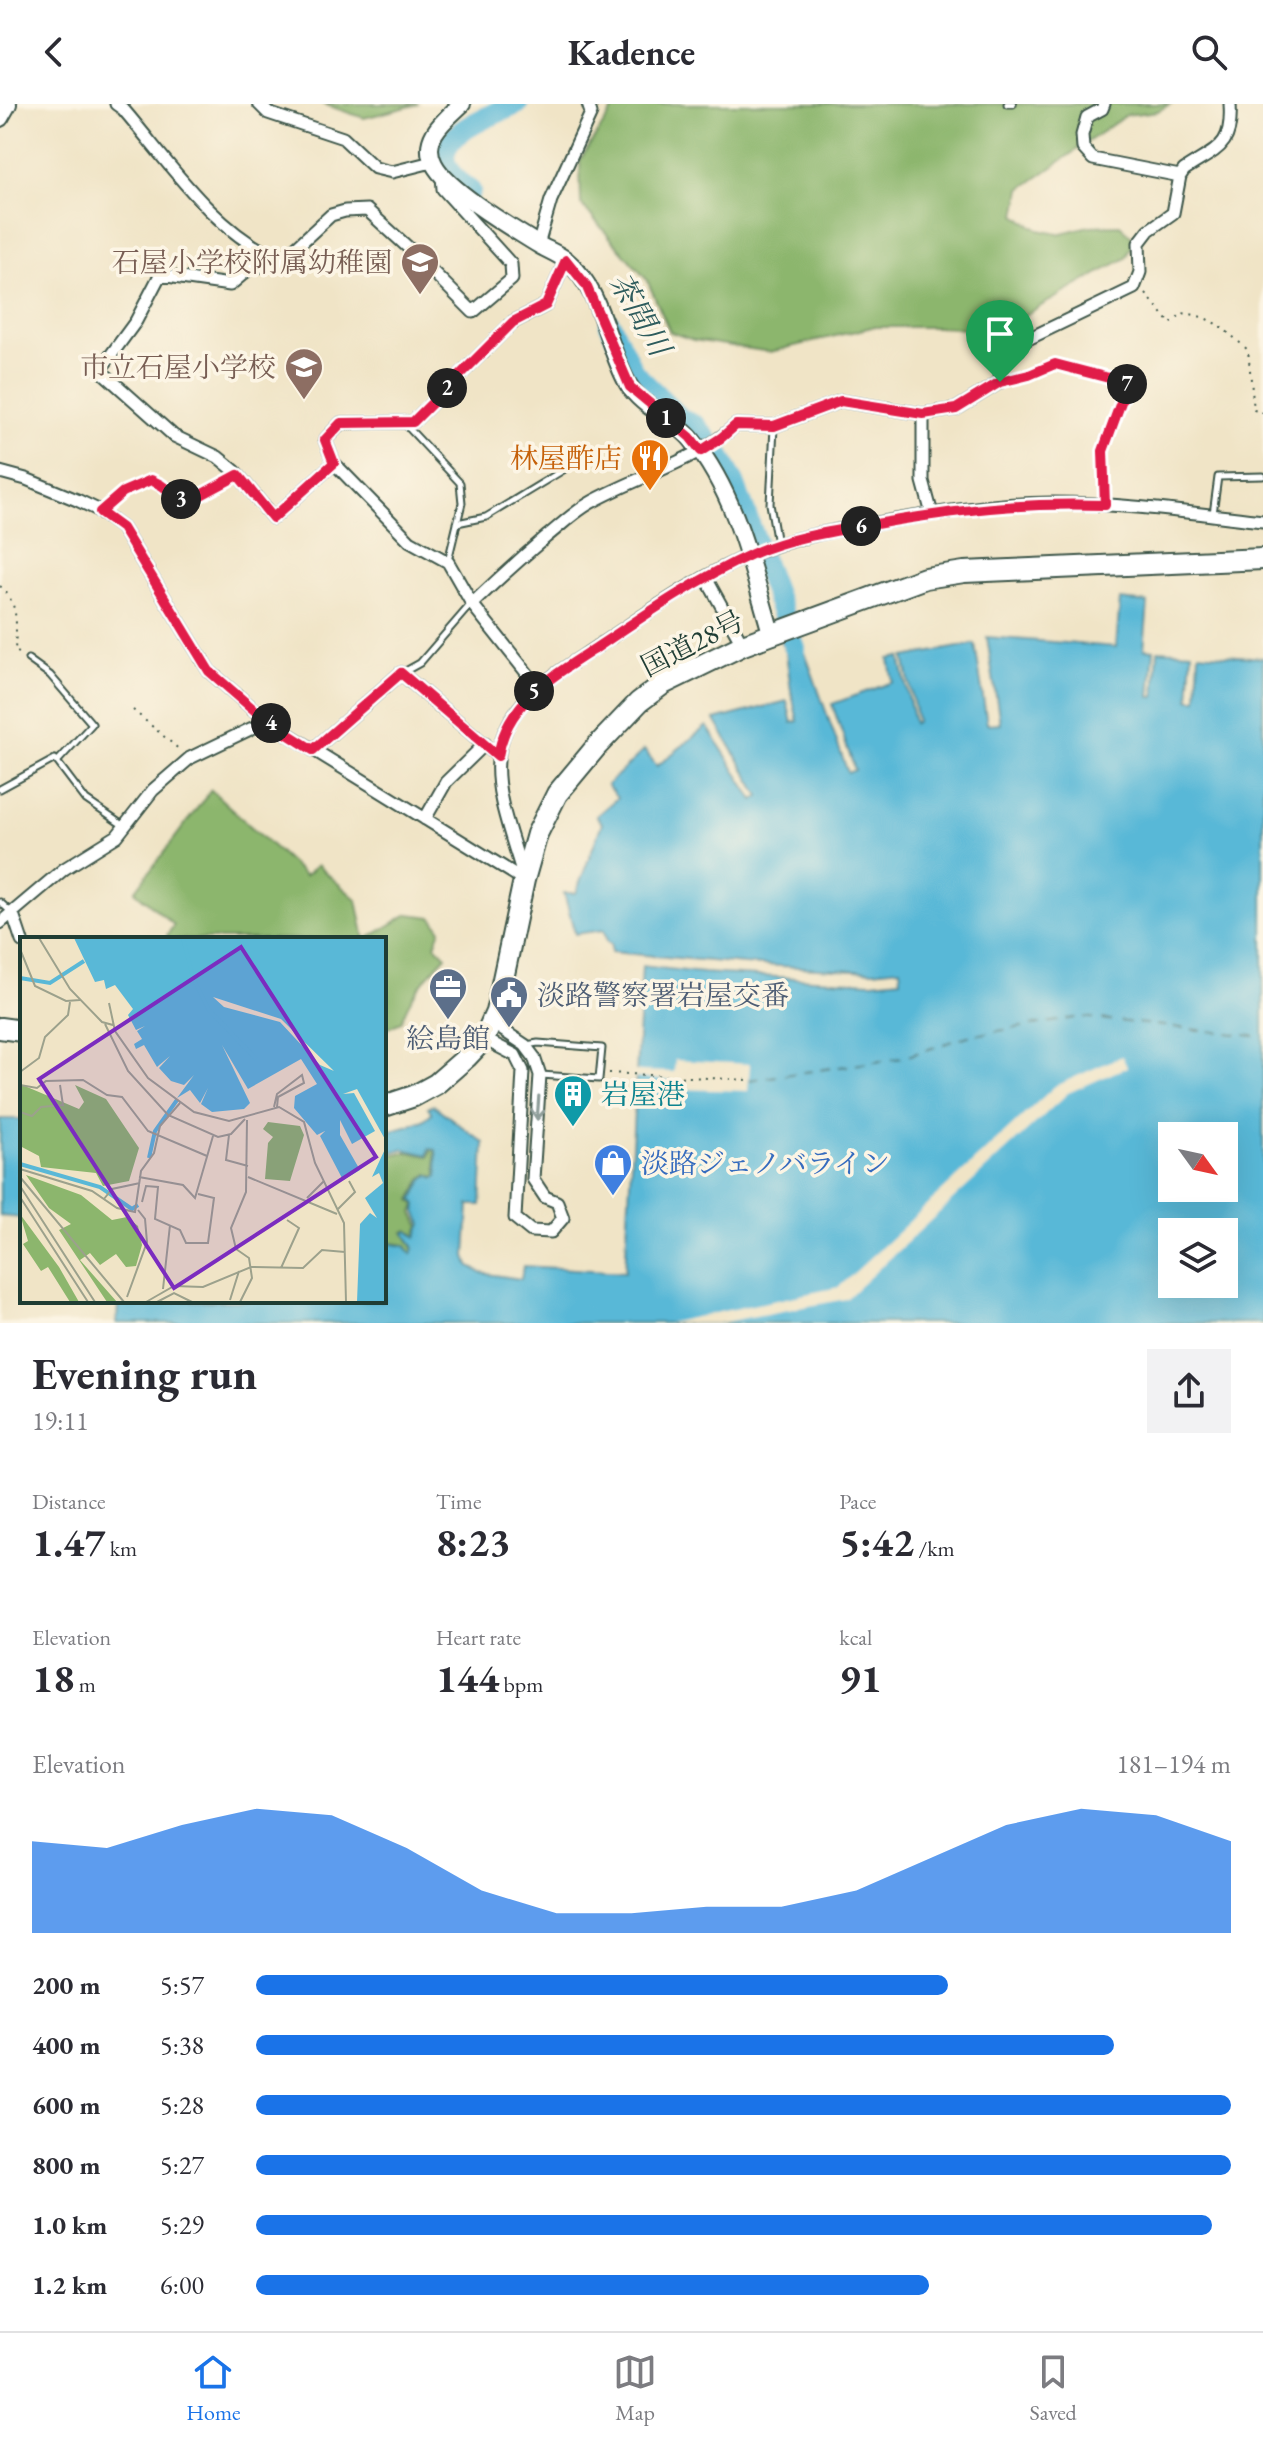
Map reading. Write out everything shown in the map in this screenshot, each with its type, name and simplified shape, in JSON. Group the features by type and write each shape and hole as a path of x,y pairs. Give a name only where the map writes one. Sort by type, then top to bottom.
{"highway":[{"name":"国道28号","path":"488,1031 537,834 557,794 639,702 663,684 743,645 925,578 964,572 1263,559"},
{"path":"0,1028 20,1031"},
{"path":"386,1105 414,1096 436,1084 467,1057 488,1031"}],"street":[{"path":"0,118 8,104"},
{"path":"116,104 212,213 265,254 282,260"},
{"path":"259,104 268,113 343,138 375,168 392,172 437,169"},
{"path":"334,463 273,518 238,475 218,457 174,436 100,370 136,321 160,275 230,285 250,268 279,263 331,215 345,211 367,210 473,312 512,279 511,264 443,189 430,147 433,134 462,104"},
{"path":"1104,104 1102,109 1087,117 1082,135 1083,148 1093,159 1180,176"},
{"path":"472,604 506,571 585,505 703,450 736,425 774,426 841,401 923,414 956,409 1000,382 1001,357 1005,350 1134,288 1140,272 1139,243 1149,230 1173,213 1184,170 1224,144 1231,130 1230,104"},
{"path":"538,245 551,200 590,108"},
{"path":"437,169 455,189 538,245 566,260 586,285 630,387 703,450 725,490 783,632"},
{"path":"538,687 472,604 448,562 410,541 334,463 325,440 341,423 413,422 513,322 546,305 566,260"},
{"path":"923,414 923,481 932,514"},
{"path":"0,472 26,479 100,512 122,528 209,671 267,721 524,880"},
{"path":"524,880 497,768 503,735 519,706 538,687 660,605 751,555 831,531 986,507 1105,505 1263,521"},
{"path":"706,578 743,645"},
{"path":"313,750 401,673 498,756"},
{"path":"0,923 64,869 117,836 153,790 190,758 267,721"},
{"path":"425,819 446,782 485,744"},
{"path":"13,914 21,937"},
{"path":"488,1031 525,1045 534,1057 540,1075 533,1179 545,1197 557,1202 563,1218 551,1232 531,1231 515,1218 523,1071 515,1055 488,1031"}],"lane":[{"path":"1007,104 1013,104"},
{"path":"1000,382 1055,364 1128,383 1103,451 1105,505"},
{"path":"403,422 460,483 462,503 448,562"},
{"path":"773,547 770,504 774,426"},
{"path":"457,523 486,517 588,455"},
{"path":"100,512 123,492 151,480 186,503 238,475"},
{"path":"1213,515 1218,477 1263,476"},
{"path":"401,673 420,663 472,604"},
{"path":"28,659 50,675 92,724 57,762"},
{"path":"0,789 55,759 86,800 124,826"},
{"path":"0,902 13,914"},
{"path":"525,1045 538,1043 602,1048 599,1079 540,1075"}],"path":[{"path":"1134,288 1149,295 1171,324 1182,313 1199,315 1220,325 1248,350 1254,410 1263,413"},
{"path":"0,586 13,601 16,612 15,651 28,659"},
{"path":"133,710 190,758"},
{"path":"599,1072 749,1080"}],"green space":[{"path":"323,104 419,104 364,118"},
{"path":"617,104 1170,104 1158,111 1126,115 1021,189 1016,215 1039,230 1058,234 1089,226 1120,225 1135,240 1126,258 993,333 948,327 872,327 770,352 693,340 670,332 647,280 581,204 580,160"},
{"path":"211,790 305,876 317,865 357,900 365,937 168,937 174,925 135,891"},
{"path":"408,914 432,917 441,930 435,945 446,956 414,995 401,1022 386,1029 386,937 370,937"},
{"path":"432,1149 435,1151 437,1175 428,1174 422,1179 411,1200 416,1205 413,1213 420,1225 416,1236 408,1230 404,1232 414,1250 411,1253 405,1245 392,1243 386,1236 386,1156 408,1152 429,1156"}],"water":[{"path":"1120,600 1148,603 1144,649 1154,650 1150,697 1155,697 1158,650 1192,652 1189,699 1197,699 1199,653 1263,658 1263,1323 117,1323 118,1303 386,1303 386,1238 392,1244 405,1246 412,1254 414,1248 405,1233 408,1231 416,1237 422,1224 413,1200 423,1180 429,1175 438,1176 436,1150 429,1149 428,1155 404,1149 386,1154 386,1131 423,1120 432,1113 428,1107 433,1105 484,1143 481,1205 469,1205 466,1256 469,1265 481,1273 521,1279 523,1266 625,1272 642,966 703,973 871,982 901,979 900,968 873,971 743,964 611,952 611,944 607,942 604,930 575,934 564,893 576,893 602,823 596,816 617,798 607,785 644,750 657,766 707,726 754,800 760,796 715,720 787,701 792,723 798,721 786,652 781,642 799,636 848,773 855,770 832,704 893,682 889,659 900,657 914,723 917,721 904,657 975,644 987,724 1000,723 987,637 1116,647"},
{"path":"0,1119 20,1119 20,1218 0,1216"}],"pier":[{"path":"1122,1056 1127,1067 1068,1093 846,1299 719,1323 667,1323 839,1287 1055,1086"},
{"path":"675,1060 750,1064 748,1091 673,1089 673,1081 632,1078 632,1071 674,1072"}],"waterway":[{"name":"茶間川","path":"470,191 452,175 445,160 446,148 468,127 517,104"},
{"name":"茶間川","path":"610,324 633,372 682,420 696,426 719,455 734,483 795,648"}],"ferry route":[{"path":"749,1080 902,1058 968,1036 1081,1017 1263,1037"}],"place":[{"name":"石屋小学校附属幼稚園","path":"420,296"},
{"name":"市立石屋小学校","path":"304,401"},
{"name":"林屋酢店","path":"650,492"},
{"name":"絵島館","path":"448,1021"},
{"name":"淡路警察署岩屋交番","path":"509,1029"},
{"name":"岩屋港","path":"573,1128"},
{"name":"淡路ジェノバライン","path":"613,1197"}],"route":[{"path":"566,260 586,285 630,387 690,437 701,451 736,425 774,426 841,401 923,414 956,409 1000,382 1055,364 1128,383 1103,451 1105,505 1051,503 932,514 831,531 753,554 660,605 538,687 519,706 503,735 498,756 401,673 313,750 267,721 209,671 122,528 100,512 123,492 151,480 186,503 238,475 273,518 334,463 325,440 341,423 413,422 513,322 546,305 566,260"}]}
